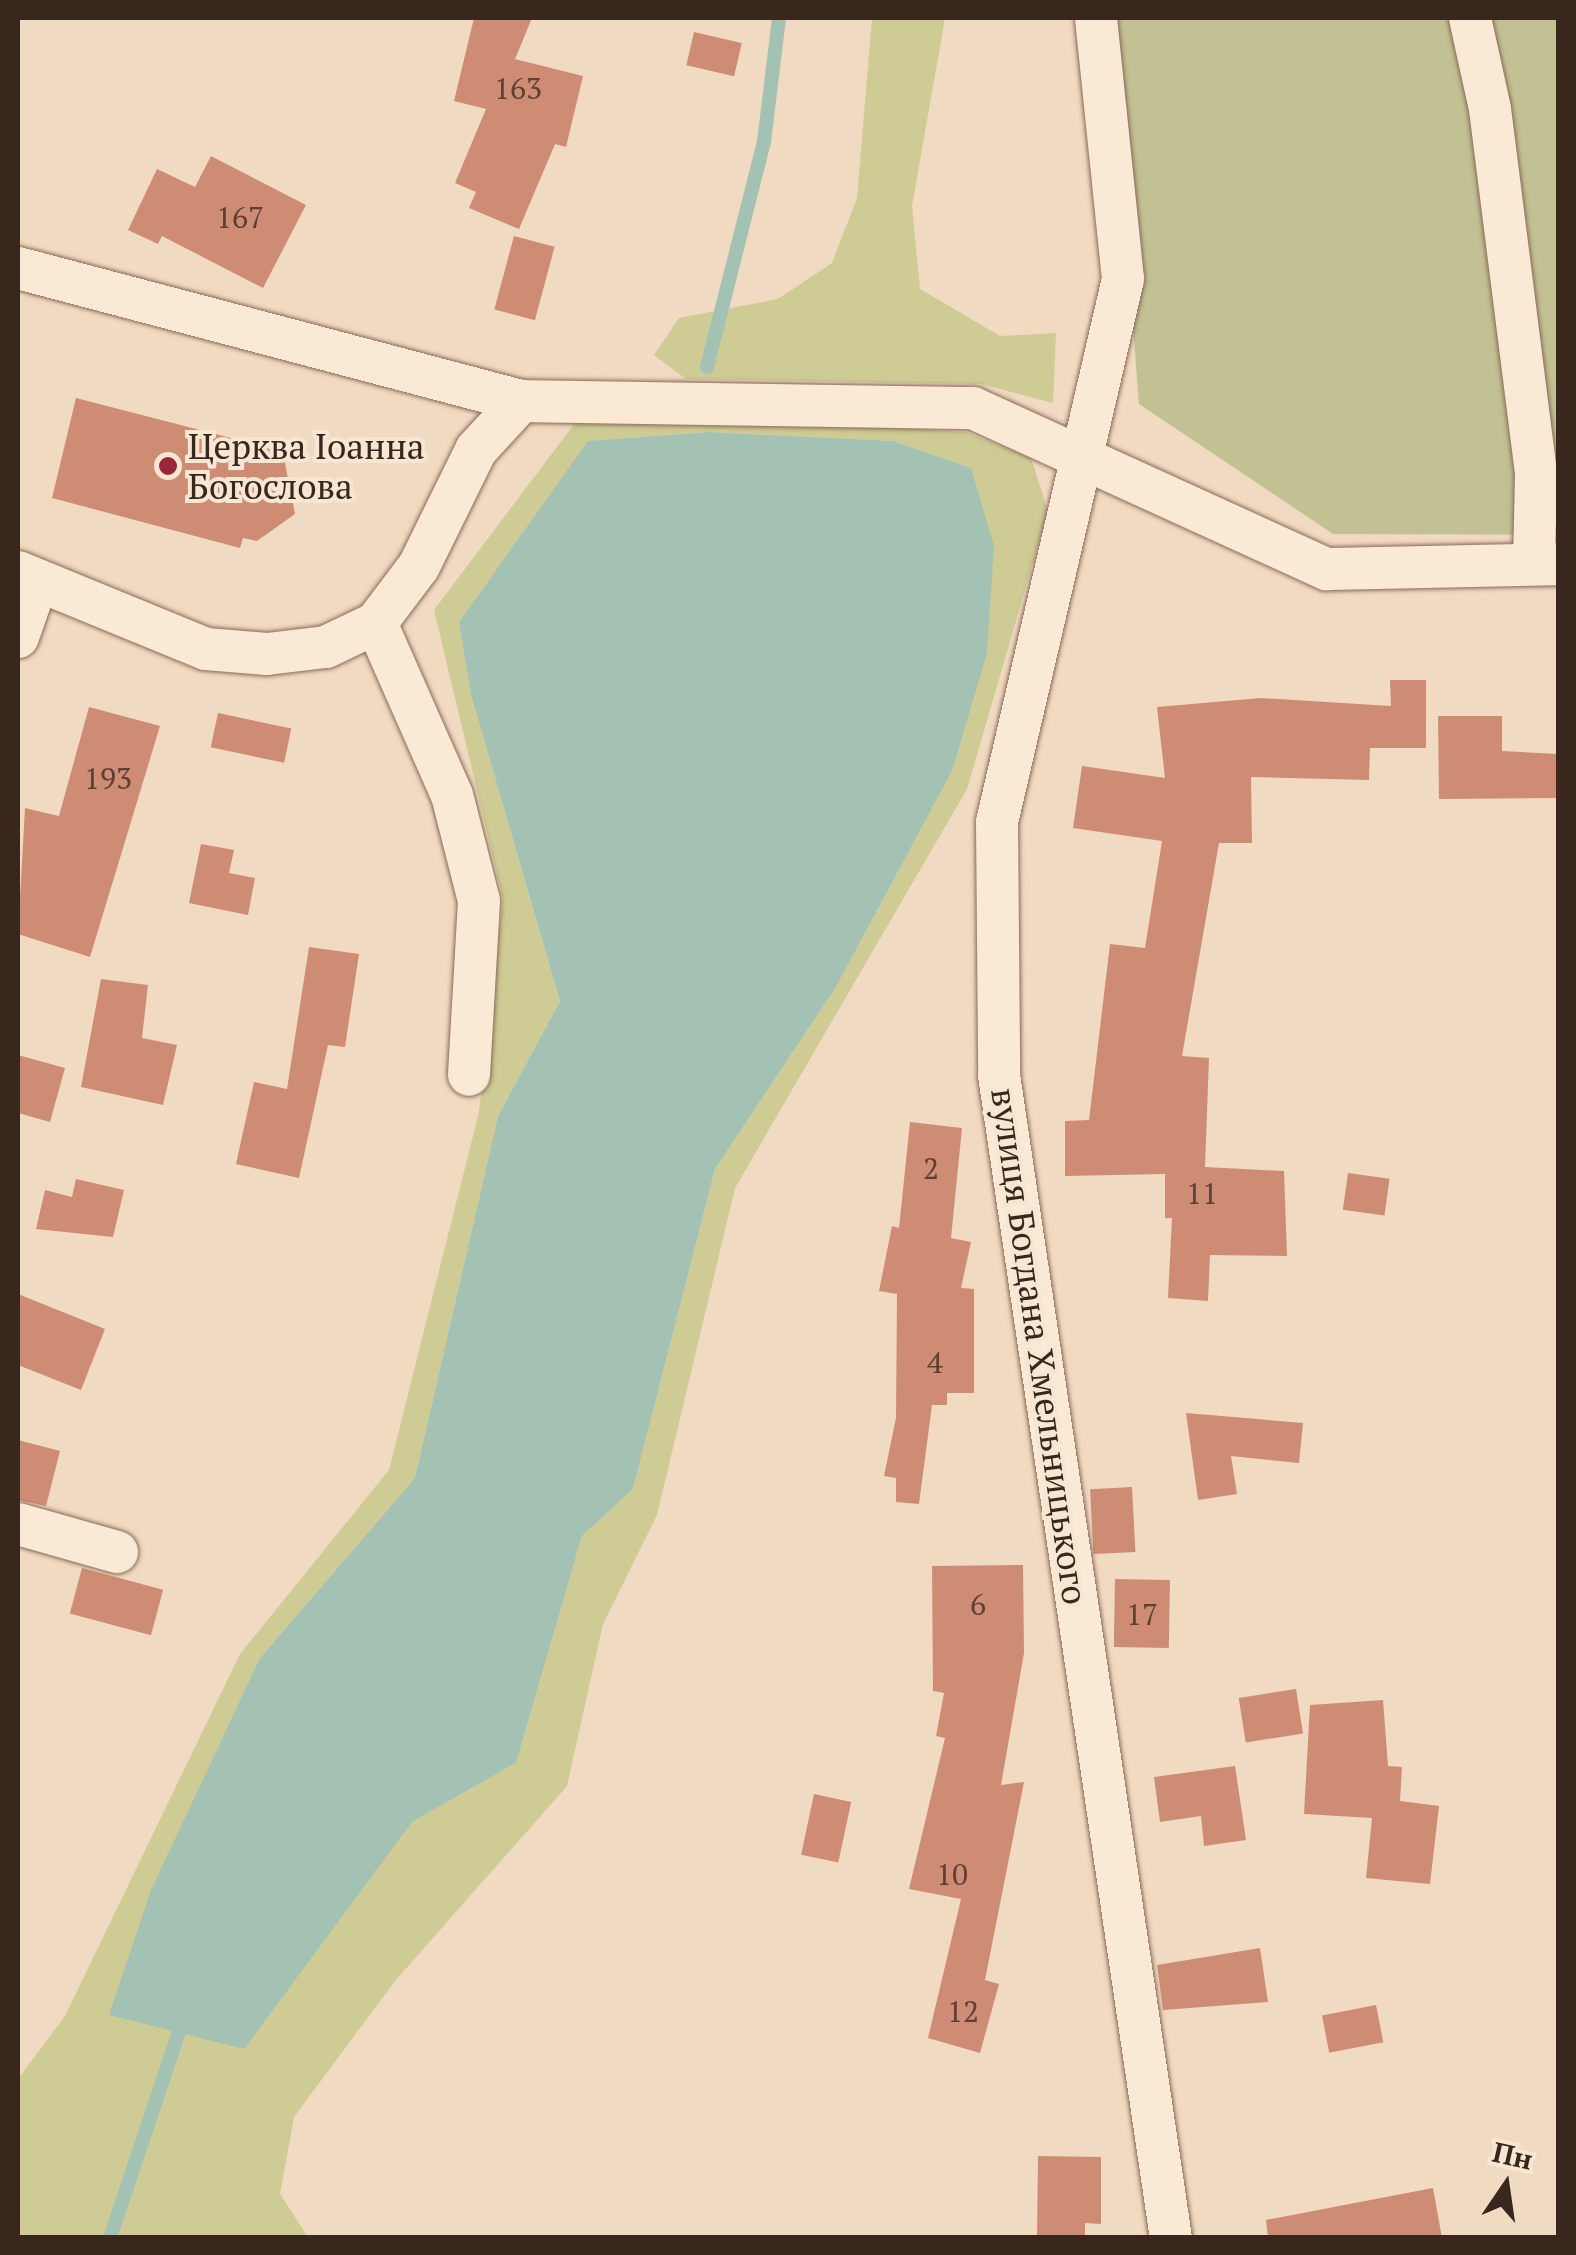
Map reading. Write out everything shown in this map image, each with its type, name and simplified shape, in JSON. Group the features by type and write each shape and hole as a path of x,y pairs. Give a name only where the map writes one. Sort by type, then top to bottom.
{"street":[{"name":"вулиця Богдана Хмельницького","path":"1096,18 1123,278 1079,456 998,822 999,1074 1172,2238"},
{"path":"18,268 521,400 973,408 1327,569 1546,562 1490,110 1470,18"},
{"path":"18,637 27,577 206,649 267,654 326,647 376,623 419,566 476,450 521,400"},
{"path":"376,623 452,795 480,900 470,1076"},
{"path":"18,1524 117,1552"}],"shaded area":[{"path":"872,18 945,18 912,206 920,289 1000,336 1056,333 1053,403 981,384 686,379 654,355 679,318 778,299 832,263 857,198"},
{"path":"1109,18 1558,18 1558,535 1333,534 1139,404"},
{"path":"747,419 965,432 1031,458 1048,511 967,789 735,1188 657,1515 603,1624 567,1786 395,1981 294,2117 280,2194 308,2237 18,2237 18,2079 65,2016 240,1654 389,1470 479,1112 503,899 434,610 575,423","holes":["709,432 893,441 971,468 952,771 836,987 715,1169 633,1489 582,1536 516,1763 412,1822 260,1658 415,1478 498,1116 560,1001 471,695 459,622 589,441"]},
{"path":"709,432 893,441 971,468 994,546 987,653 952,771 836,987 715,1169 633,1489 582,1536 516,1763 412,1822 244,2049 109,2015 151,1890 260,1658 415,1478 498,1116 560,1001 471,695 459,622 588,441"}],"building":[{"path":"474,18 532,18 515,59 583,76 566,147 555,144 519,229 469,208 476,192 455,183 486,109 454,101"},
{"path":"694,32 742,43 734,76 686,65"},
{"path":"211,156 306,205 263,288 162,236 158,244 128,230 157,169 195,187"},
{"path":"514,236 555,247 535,320 494,309"},
{"name":"Церква Іоанна Богослова","path":"76,398 266,447 284,458 295,514 257,541 243,538 240,548 52,498"},
{"path":"1390,680 1426,680 1426,748 1370,748 1369,780 1251,777 1252,843 1219,843 1182,1056 1209,1058 1205,1167 1284,1171 1287,1256 1210,1255 1208,1301 1168,1298 1172,1218 1165,1218 1165,1174 1065,1176 1065,1121 1089,1120 1110,944 1145,948 1162,841 1073,828 1082,766 1165,778 1157,707 1261,698 1391,706"},
{"path":"89,707 160,726 90,957 18,934 25,808 59,816"},
{"path":"218,713 291,729 284,763 211,747"},
{"path":"1438,716 1502,716 1502,751 1558,754 1558,798 1439,799"},
{"path":"201,844 234,850 229,873 255,878 248,915 189,903"},
{"path":"309,947 359,954 345,1047 328,1045 299,1178 236,1164 254,1082 287,1089"},
{"path":"101,979 148,985 142,1038 177,1045 163,1105 81,1087"},
{"path":"18,1055 65,1068 50,1122 18,1113"},
{"path":"910,1122 962,1128 951,1238 971,1242 961,1288 974,1289 974,1393 947,1393 947,1405 932,1405 919,1504 896,1502 896,1478 884,1476 896,1418 897,1294 879,1291 892,1226 899,1228"},
{"path":"1348,1173 1390,1179 1384,1215 1343,1210"},
{"path":"76,1179 124,1190 113,1237 36,1229 45,1190 72,1197"},
{"path":"18,1294 105,1329 81,1390 18,1365"},
{"path":"1186,1413 1303,1423 1299,1463 1231,1456 1237,1494 1198,1500"},
{"path":"18,1440 60,1451 46,1506 18,1500"},
{"path":"1132,1487 1135,1552 1093,1554 1090,1489"},
{"path":"1023,1565 1024,1653 1001,1785 1024,1782 985,1980 999,1984 980,2053 928,2038 961,1899 909,1889 945,1738 936,1736 944,1693 933,1691 932,1566"},
{"path":"82,1568 163,1590 151,1635 70,1613"},
{"path":"1115,1579 1170,1580 1169,1648 1114,1647"},
{"path":"1296,1689 1303,1733 1246,1743 1239,1698"},
{"path":"1383,1700 1388,1766 1402,1767 1400,1801 1439,1806 1430,1884 1366,1878 1372,1818 1304,1814 1310,1705"},
{"path":"1235,1766 1246,1840 1204,1846 1201,1816 1160,1822 1154,1777"},
{"path":"814,1794 851,1802 838,1863 801,1855"},
{"path":"1260,1948 1268,2002 1163,2010 1157,1965"},
{"path":"1376,2005 1383,2042 1329,2053 1322,2015"},
{"path":"1038,2156 1101,2157 1101,2224 1085,2223 1085,2238 1037,2238"},
{"path":"1433,2188 1442,2238 1268,2238 1266,2220"}],"waterway":[{"path":"707,367 764,142 779,18"},
{"path":"110,2238 181,2026"}],"place":[{"name":"Церква Іоанна Богослова","path":"168,466"}]}
